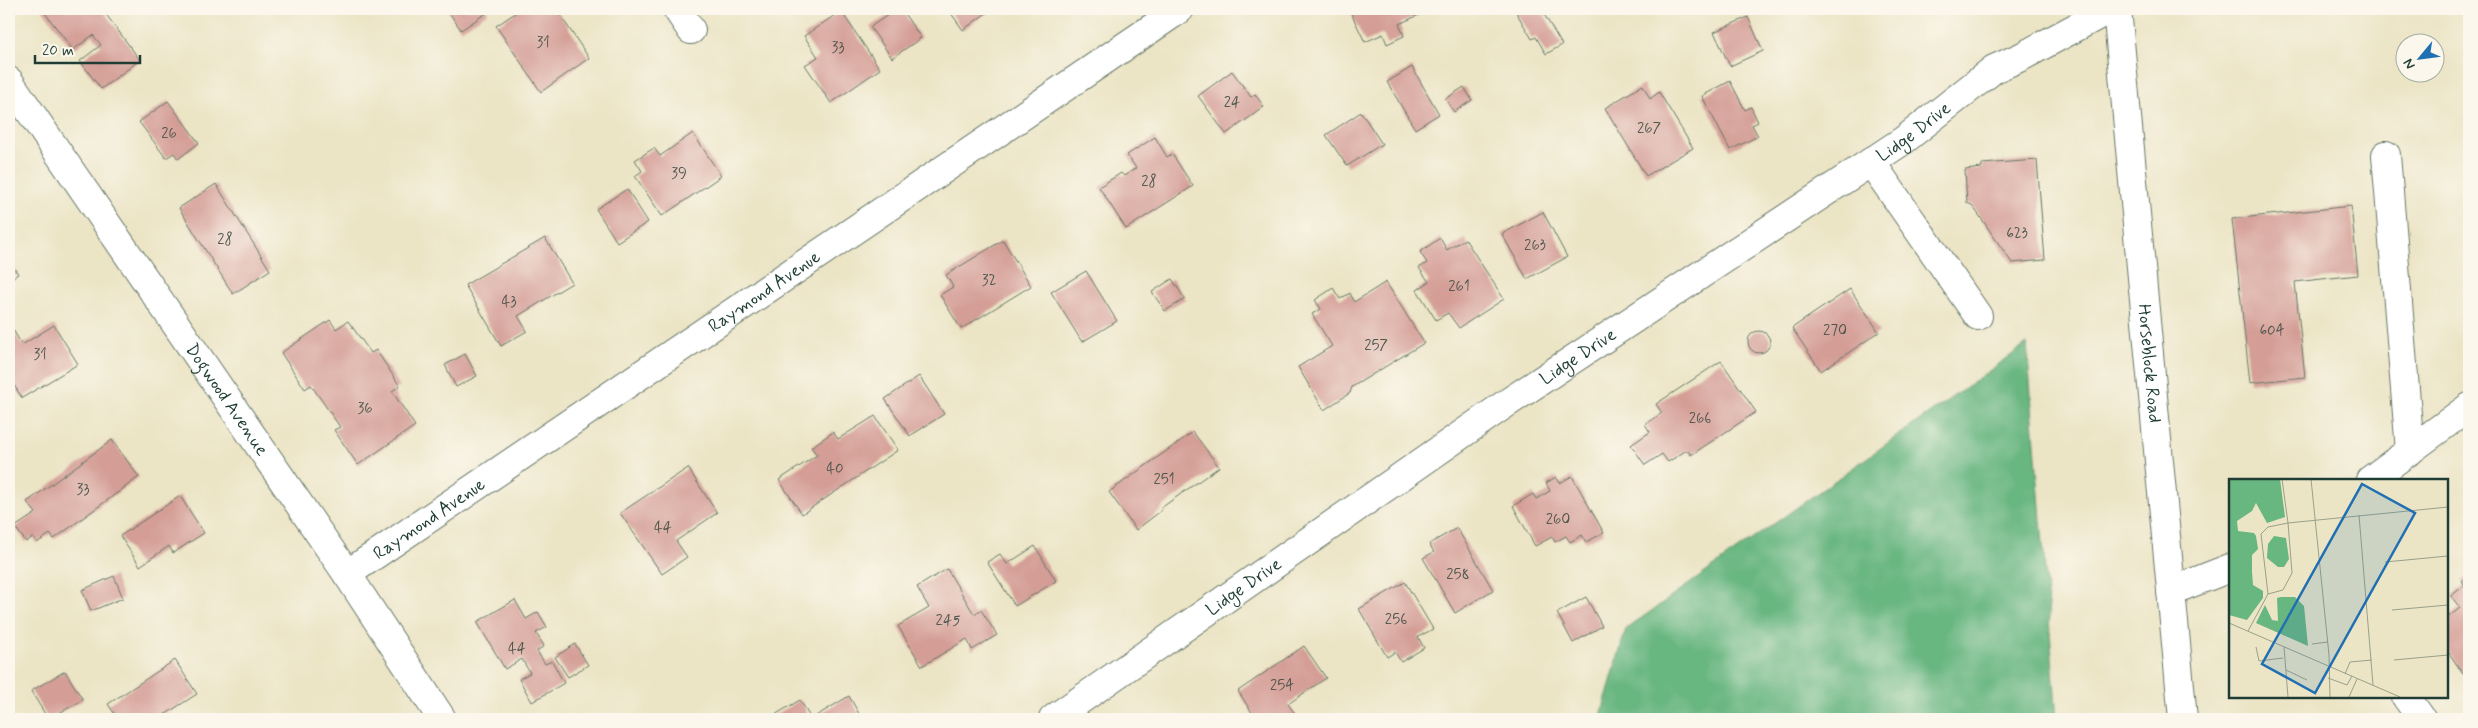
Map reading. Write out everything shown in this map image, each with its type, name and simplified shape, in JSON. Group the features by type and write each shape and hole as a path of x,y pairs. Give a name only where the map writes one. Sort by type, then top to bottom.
{"street":[{"name":"Raymond Avenue","path":"347,574 1180,9"},
{"name":"Lidge Drive","path":"1053,719 1501,407 1904,140 1994,68 2021,57 2110,9"},
{"name":"Horseblock Road","path":"2117,9 2183,719"},
{"name":"Dogwood Avenue","path":"9,82 347,574 442,719"},
{"path":"2386,155 2410,451"},
{"path":"1871,162 1978,316"},
{"path":"2371,479 2469,408"},
{"path":"2171,591 2208,579 2229,568"},
{"path":"2407,698 2422,719"}],"green space":[{"path":"2027,344 2057,719 1600,719 1626,629"}],"building":[{"path":"42,9 102,9 140,60 101,89 80,61 101,45 93,35 73,50"},
{"path":"452,9 486,9 488,12 461,30 448,11"},
{"path":"521,9 556,9 589,58 541,92 496,26"},
{"path":"897,9 901,9 921,38 892,58 870,27"},
{"path":"948,9 992,9 963,30"},
{"path":"1349,9 1432,9 1399,24 1404,36 1387,44 1383,34 1365,42"},
{"path":"1521,9 1541,9 1562,45 1546,54 1536,37 1532,39 1516,12"},
{"path":"841,11 880,69 831,103 805,65 818,57 804,36"},
{"path":"1748,17 1763,51 1730,66 1714,32"},
{"path":"1412,67 1439,114 1415,129 1387,82"},
{"path":"1232,71 1251,97 1255,94 1264,107 1226,134 1198,96"},
{"path":"1730,81 1745,110 1751,107 1758,122 1752,125 1758,136 1730,150 1702,96"},
{"path":"1643,85 1650,99 1659,92 1693,148 1646,176 1605,108"},
{"path":"1464,87 1472,100 1454,112 1445,99"},
{"path":"168,101 199,143 178,159 174,153 166,158 139,122"},
{"path":"1361,112 1382,144 1347,166 1326,135"},
{"path":"693,133 721,176 662,216 635,176 642,171 635,160 654,148 660,156"},
{"path":"1155,137 1167,157 1172,154 1193,186 1126,229 1099,187 1121,173 1124,176 1136,168 1127,155"},
{"path":"2037,160 2045,260 2012,263 1972,205 1967,203 1965,170 1982,168 1982,164"},
{"path":"216,184 270,270 233,294 179,208"},
{"path":"627,189 648,222 617,242 596,209"},
{"path":"2351,206 2358,275 2295,282 2305,377 2250,383 2232,219"},
{"path":"1543,212 1567,257 1527,279 1502,234"},
{"path":"545,238 572,283 518,316 527,331 501,346 465,285"},
{"path":"1440,238 1447,250 1465,239 1504,299 1459,328 1448,313 1436,320 1417,290 1429,282 1419,268 1427,263 1420,252"},
{"path":"1003,240 1031,286 961,329 940,295 953,287 946,275"},
{"path":"9,248 13,255 9,260"},
{"path":"9,260 18,274 9,280"},
{"path":"1086,271 1117,321 1082,342 1051,292"},
{"path":"1172,279 1185,299 1165,311 1152,292"},
{"path":"1386,282 1424,343 1352,387 1350,393 1324,410 1298,367 1332,346 1312,314 1321,309 1315,300 1333,288 1340,299 1350,293 1354,302"},
{"path":"1850,289 1879,332 1821,371 1792,328"},
{"path":"330,320 336,329 348,321 371,353 376,350 400,386 392,391 415,426 358,465 334,430 340,427 311,385 305,389 281,353"},
{"path":"9,323 22,345 54,325 78,364 22,398 9,377"},
{"path":"1759,331 1767,334 1770,342 1767,350 1759,353 1751,350 1748,342 1751,334"},
{"path":"465,354 477,376 456,387 445,365"},
{"path":"1721,361 1756,412 1691,455 1687,450 1668,462 1662,454 1645,465 1631,445 1650,432 1645,424 1662,413 1656,404"},
{"path":"919,376 944,414 910,436 885,399"},
{"path":"875,416 898,450 802,514 779,480 817,455 811,447 833,432 838,439"},
{"path":"1193,432 1219,467 1161,508 1162,510 1136,530 1109,492"},
{"path":"112,440 139,477 54,539 50,534 37,543 33,537 26,542 15,527 36,513 27,502"},
{"path":"688,468 717,513 676,541 687,557 662,574 620,513"},
{"path":"1572,476 1604,533 1586,542 1582,535 1570,542 1566,536 1555,542 1552,537 1535,546 1513,506 1533,494 1536,499 1550,491 1546,483 1556,477 1560,483"},
{"path":"180,496 204,533 173,553 169,546 140,566 120,536"},
{"path":"1457,528 1493,590 1455,613 1423,558 1434,552 1429,544"},
{"path":"1035,546 1056,581 1015,606 987,562 1000,554 1007,564"},
{"path":"947,569 974,614 981,610 997,635 972,650 967,639 922,666 898,626 929,608 917,587"},
{"path":"114,576 123,598 91,611 82,590"},
{"path":"2469,576 2469,669 2463,674 2448,652 2448,617 2460,608 2451,596 2465,585 2462,581"},
{"path":"1405,582 1433,629 1418,637 1424,648 1401,662 1395,652 1387,657 1359,609"},
{"path":"1586,597 1602,626 1573,643 1557,613"},
{"path":"515,600 526,619 538,612 547,627 536,633 544,646 537,651 545,664 552,661 564,683 532,702 519,679 530,673 522,659 505,669 477,622"},
{"path":"575,644 588,665 568,677 555,657"},
{"path":"1304,646 1326,678 1288,704 1299,719 1256,719 1238,691"},
{"path":"175,660 197,694 158,719 118,719 108,704"},
{"path":"65,671 83,700 48,719 31,691"},
{"path":"849,696 862,719 811,719"},
{"path":"800,700 811,719 768,719"}]}
